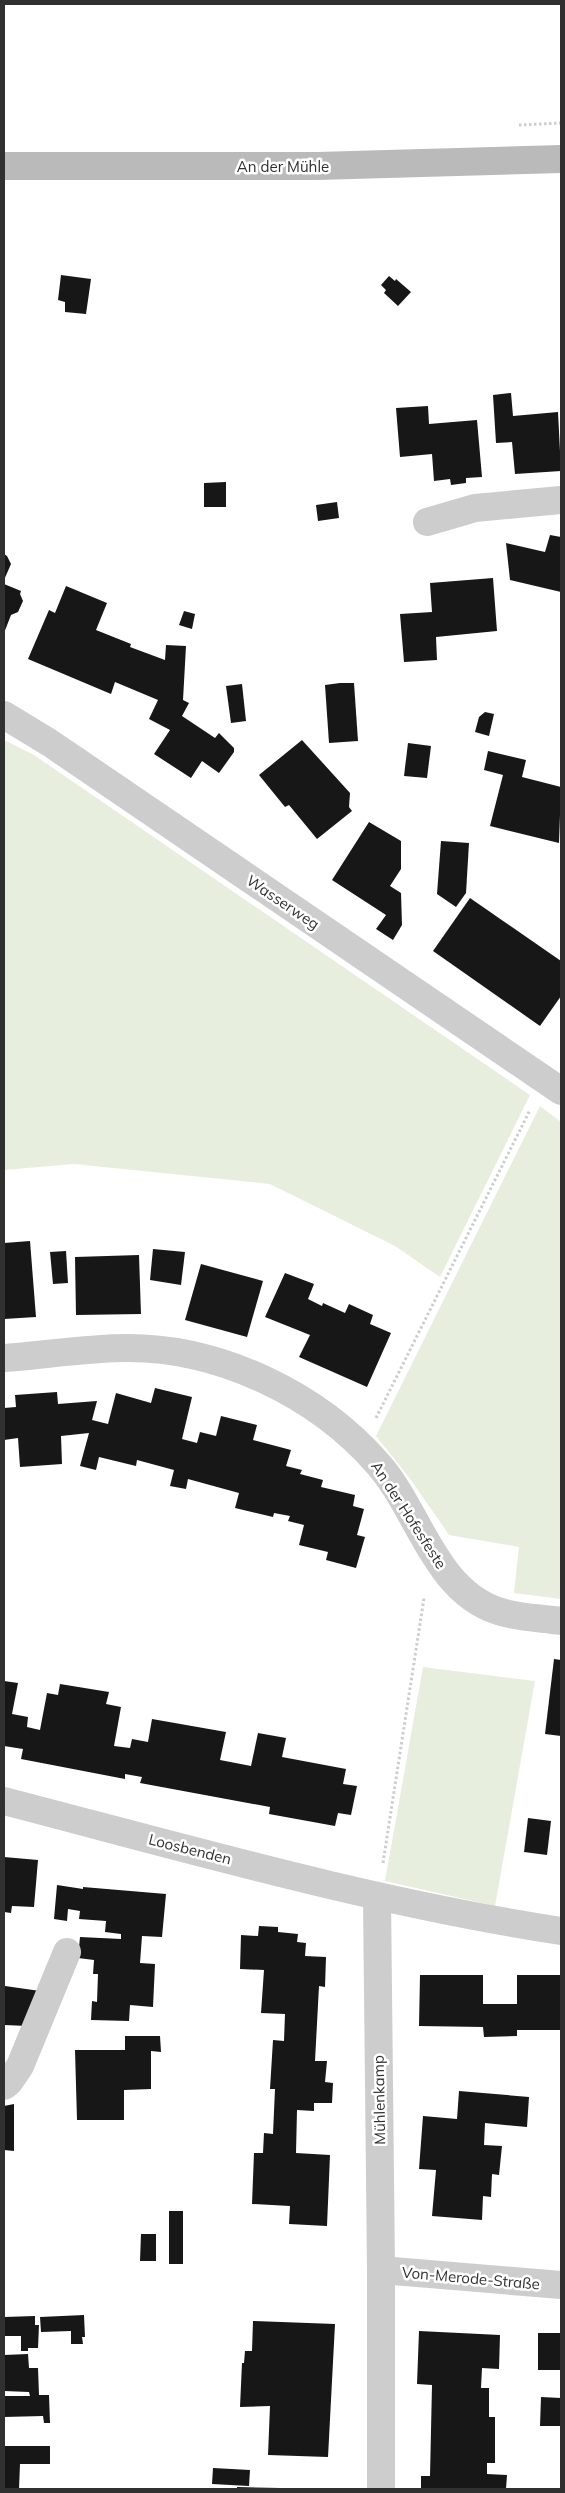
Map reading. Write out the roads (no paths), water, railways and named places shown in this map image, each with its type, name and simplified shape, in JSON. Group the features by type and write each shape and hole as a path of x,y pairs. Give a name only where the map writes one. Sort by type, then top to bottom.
{"main road":[{"name":"An der Mühle","path":"4,166 317,166 561,159"}],"street":[{"path":"427,522 475,508 561,500"},
{"name":"Wasserweg","path":"4,715 50,743 553,1086"},
{"name":"An der Hofesfeste","path":"4,1358 128,1348 163,1350 203,1358 241,1370 280,1388 309,1406 362,1447 389,1479 432,1550 455,1582 487,1607 512,1615 561,1621"},
{"name":"Loosbenden","path":"4,1801 377,1898"},
{"path":"377,1898 561,1931"},
{"name":"Mühlenkamp","path":"377,1898 382,2270 381,2489"},
{"path":"4,2086 20,2066 67,1952"},
{"name":"Von-Merode-Straße","path":"382,2270 561,2285"}]}
